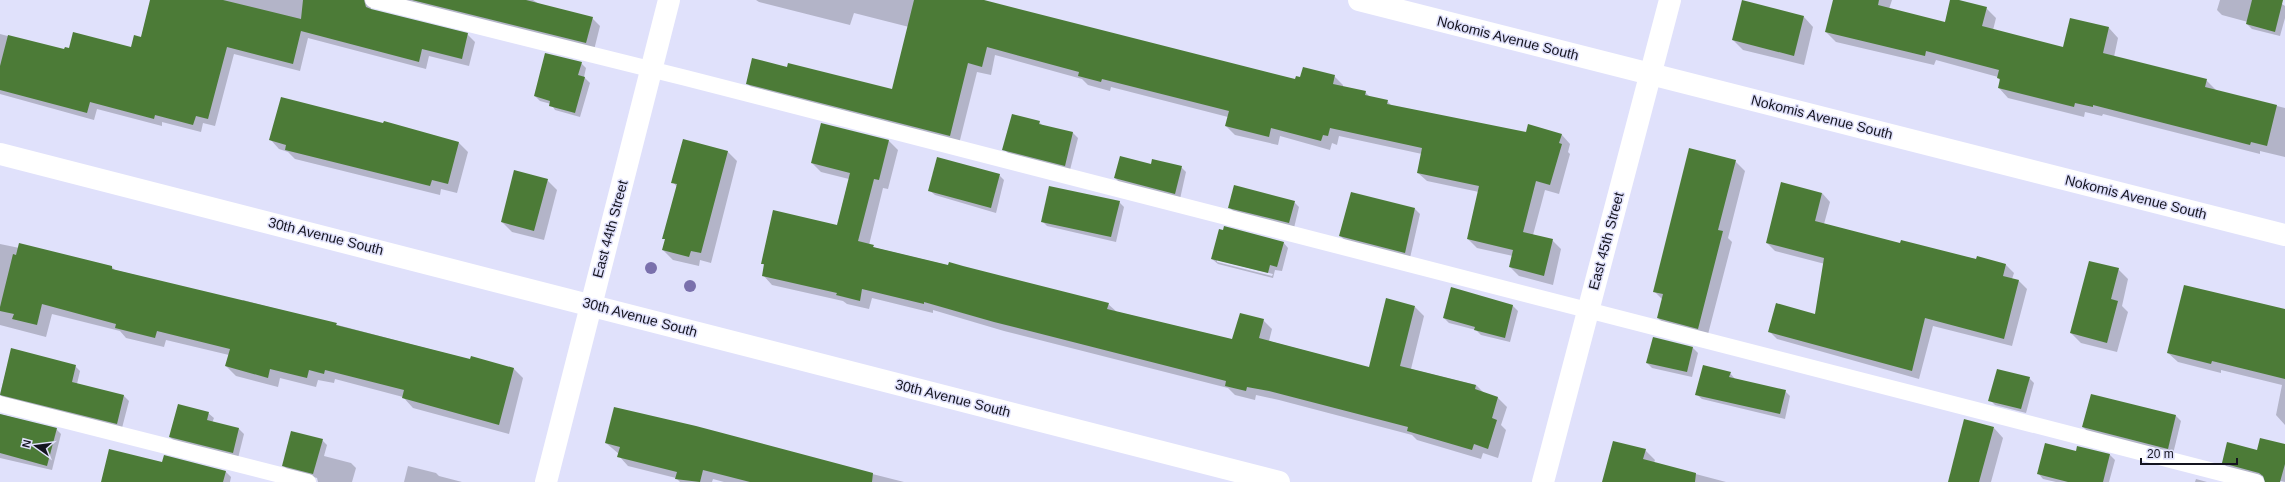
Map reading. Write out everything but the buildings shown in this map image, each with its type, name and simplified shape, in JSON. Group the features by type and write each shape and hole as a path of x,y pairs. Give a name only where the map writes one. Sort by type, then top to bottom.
{"street":[{"name":"East 44th Street","path":"546,482 590,304 669,0"},
{"name":"Nokomis Avenue South","path":"1358,0 2285,235"},
{"name":"East 45th Street","path":"1543,482 1670,0"},
{"name":"30th Avenue South","path":"0,154 590,304 1279,482"}],"lane":[{"path":"373,0 1588,309 2256,482"},
{"path":"0,404 308,482"}]}
